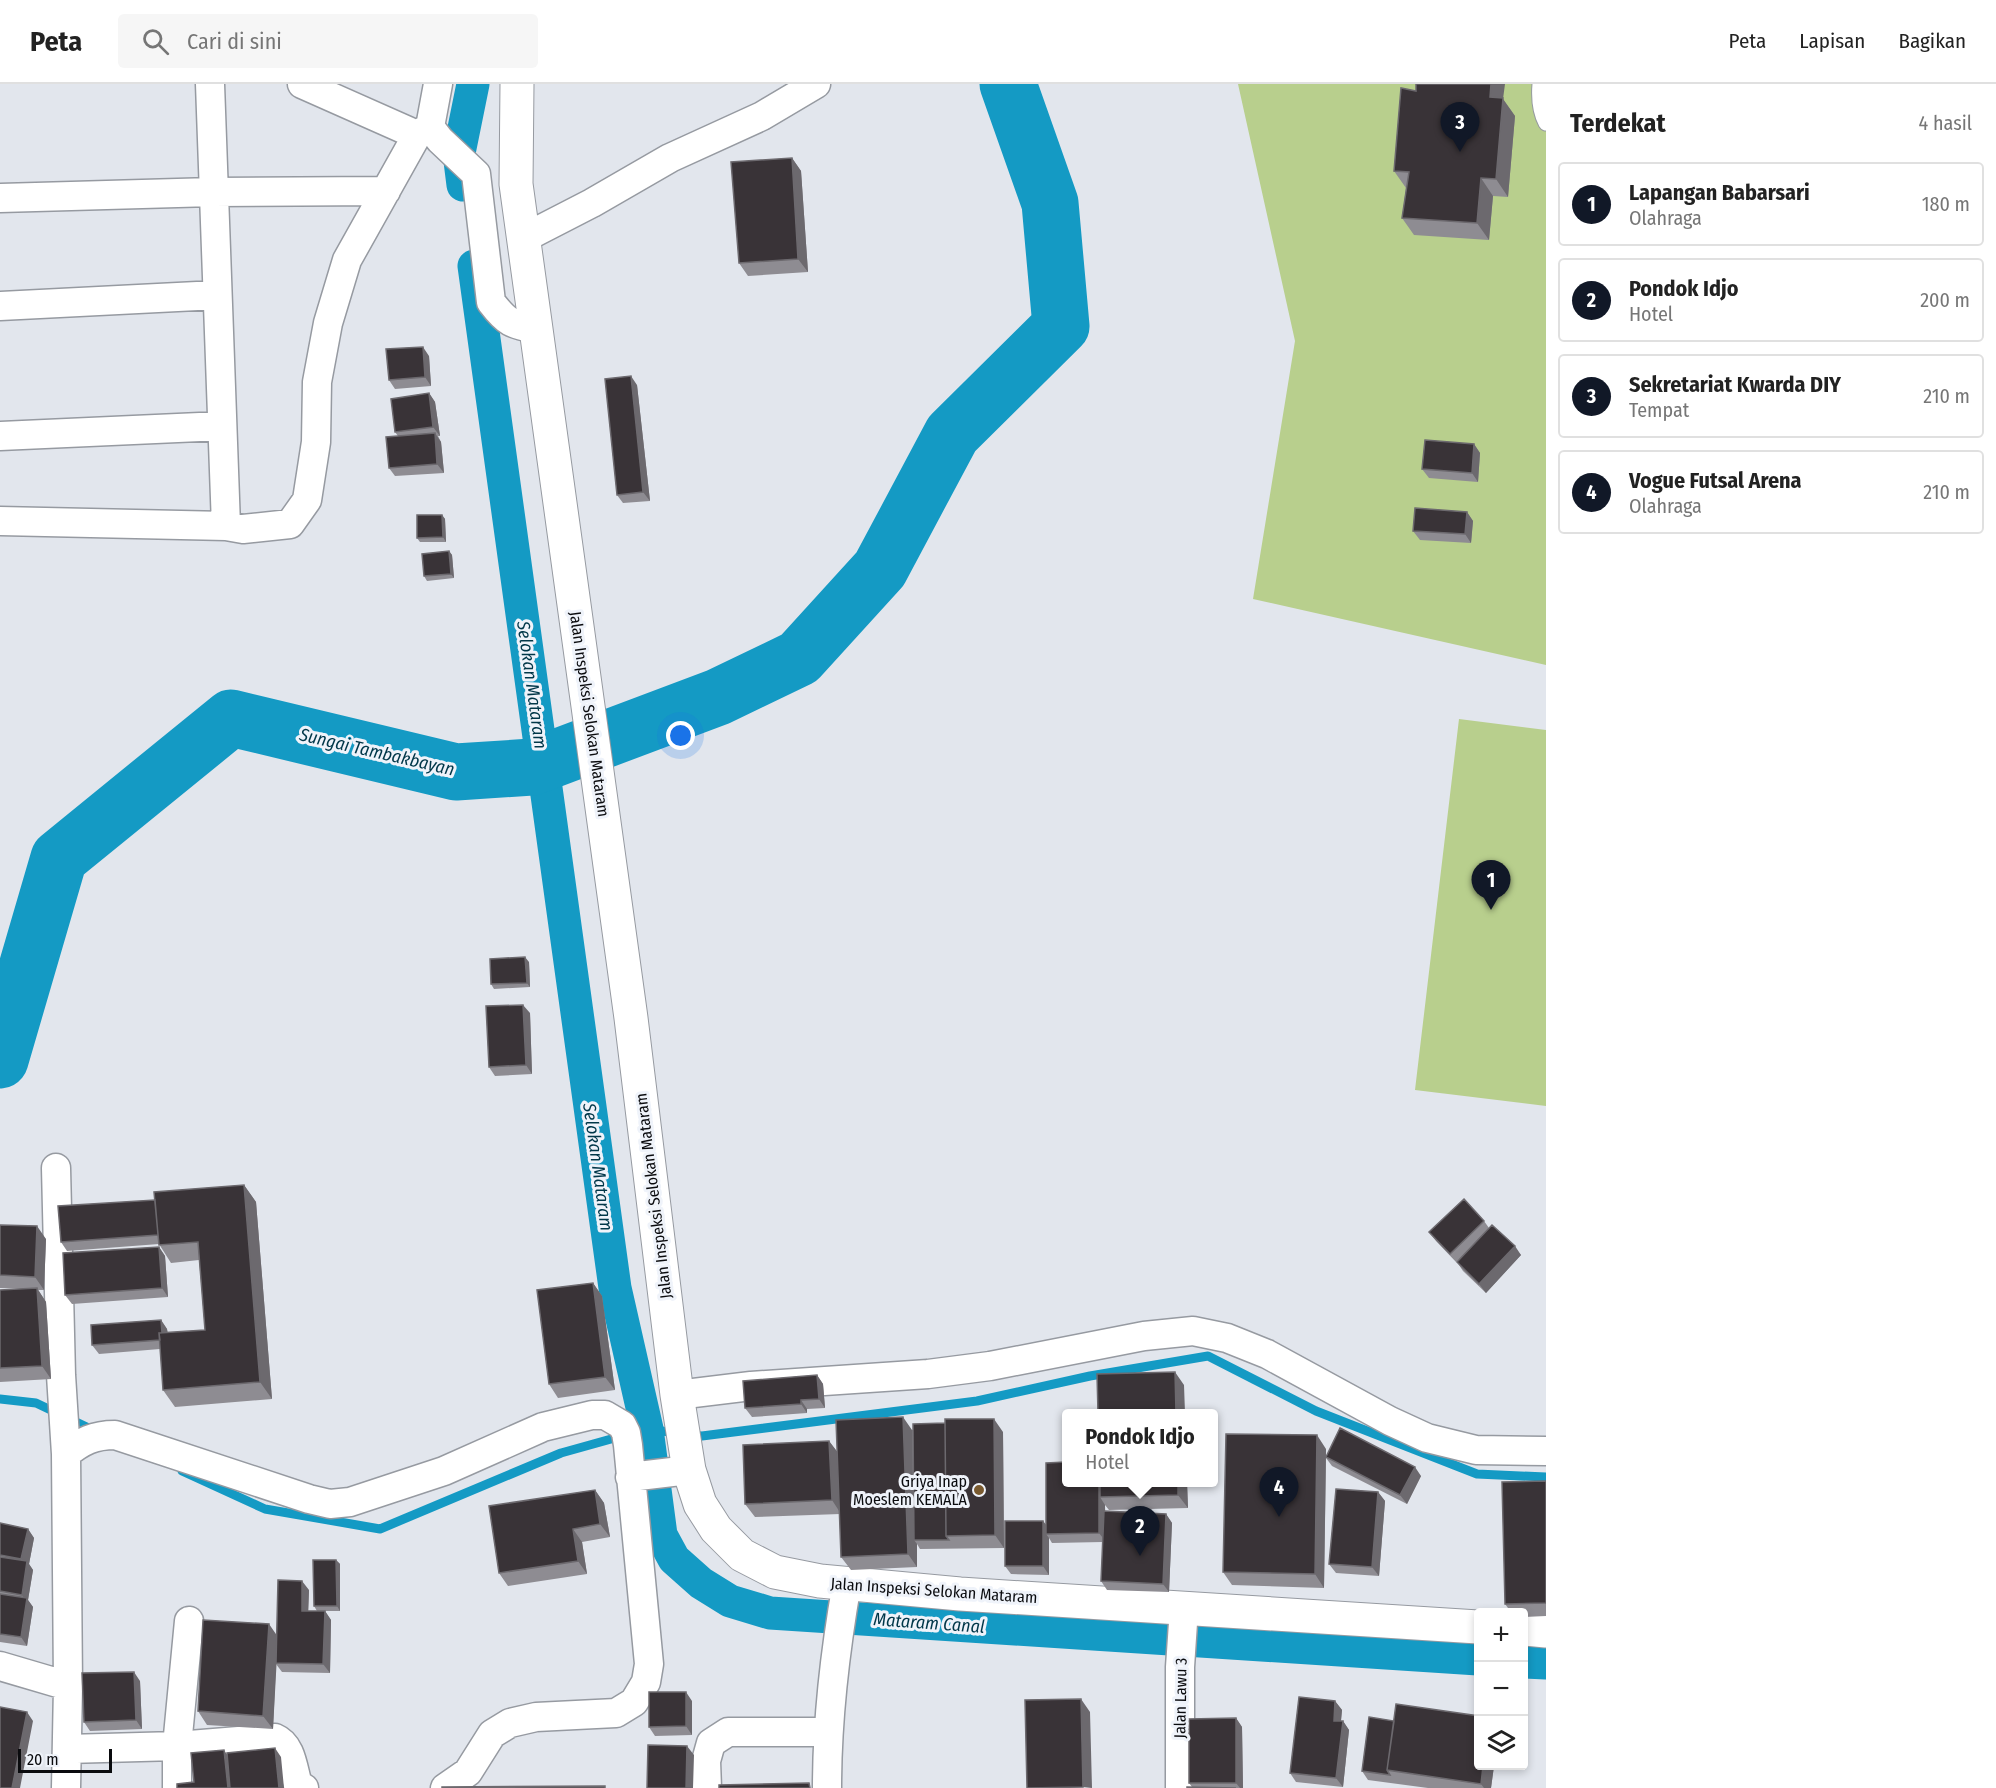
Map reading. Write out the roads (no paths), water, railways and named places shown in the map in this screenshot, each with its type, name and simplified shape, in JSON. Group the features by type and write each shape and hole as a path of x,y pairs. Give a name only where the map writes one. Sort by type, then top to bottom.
{"street":[{"path":"210,84 226,526"},
{"path":"302,84 429,134 476,174 491,302 503,318 515,325 537,329"},
{"path":"0,521 226,526 243,529 290,524 307,500 315,442 317,382 328,323 347,260 386,190 429,134 438,84"},
{"name":"Jalan Inspeksi Selokan Mataram","path":"517,84 516,184 632,1018 678,1404 682,1466 700,1504 716,1529 742,1555 775,1572 820,1581 845,1594 960,1594 1183,1616 1474,1626"},
{"path":"524,238 592,203 670,158 762,116 816,84"},
{"path":"0,198 386,190"},
{"path":"0,306 217,295"},
{"path":"0,436 222,426"},
{"path":"56,1168 61,1375 65,1440 68,1686 66,1788"},
{"path":"678,1404 763,1385 990,1366 1134,1338 1192,1331 1227,1338 1267,1354 1390,1421 1427,1438 1476,1450 1546,1451"},
{"path":"65,1440 80,1442 98,1435 115,1435 277,1489 330,1504 350,1502 444,1471 543,1427 592,1415 605,1415 622,1425 636,1477 649,1664 646,1682 634,1702 616,1713 536,1717 510,1723 492,1734 468,1772 445,1788"},
{"path":"636,1477 682,1466"},
{"path":"827,1788 827,1732 836,1645 845,1594"},
{"name":"Jalan Lawu 3","path":"1180,1788 1180,1667 1183,1616"},
{"path":"177,1788 177,1746 189,1621"},
{"path":"1528,1629 1546,1631"},
{"path":"0,1666 68,1686"},
{"path":"707,1788 706,1761 711,1743 728,1732 827,1732"},
{"path":"67,1749 177,1746 275,1738 283,1741 298,1785 304,1788"}],"lane":[{"path":"1540,84 1539,94 1546,123"}],"waterway":[{"name":"Selokan Mataram","path":"463,185 459,153 473,84"},
{"name":"Sungai Tambakbayan","path":"0,1060 59,858 231,718 456,772 532,767 718,697 799,658 880,569 952,434 1061,326 1050,203 1008,84"},
{"name":"Mataram Canal","path":"474,266 615,1288 647,1429 661,1535 674,1559 701,1583 730,1601 770,1613 1474,1659"},
{"path":"690,1435 702,1436 977,1401 1090,1376 1208,1356 1316,1411 1477,1474 1546,1477"},
{"path":"0,1399 36,1403 93,1430"},
{"path":"182,1471 265,1509 380,1529 561,1453 647,1429 677,1433"},
{"name":"Mataram Canal","path":"1528,1662 1546,1663"}],"place":[{"name":"Sekretariat Kwarda DIY","path":"1460,152"},
{"name":"Lapangan Babarsari","path":"1491,910"},
{"name":"Griya Inap Moeslem KEMALA","path":"979,1490"},
{"name":"Vogue Futsal Arena","path":"1279,1517"},
{"name":"Pondok Idjo","path":"1140,1556"}]}
